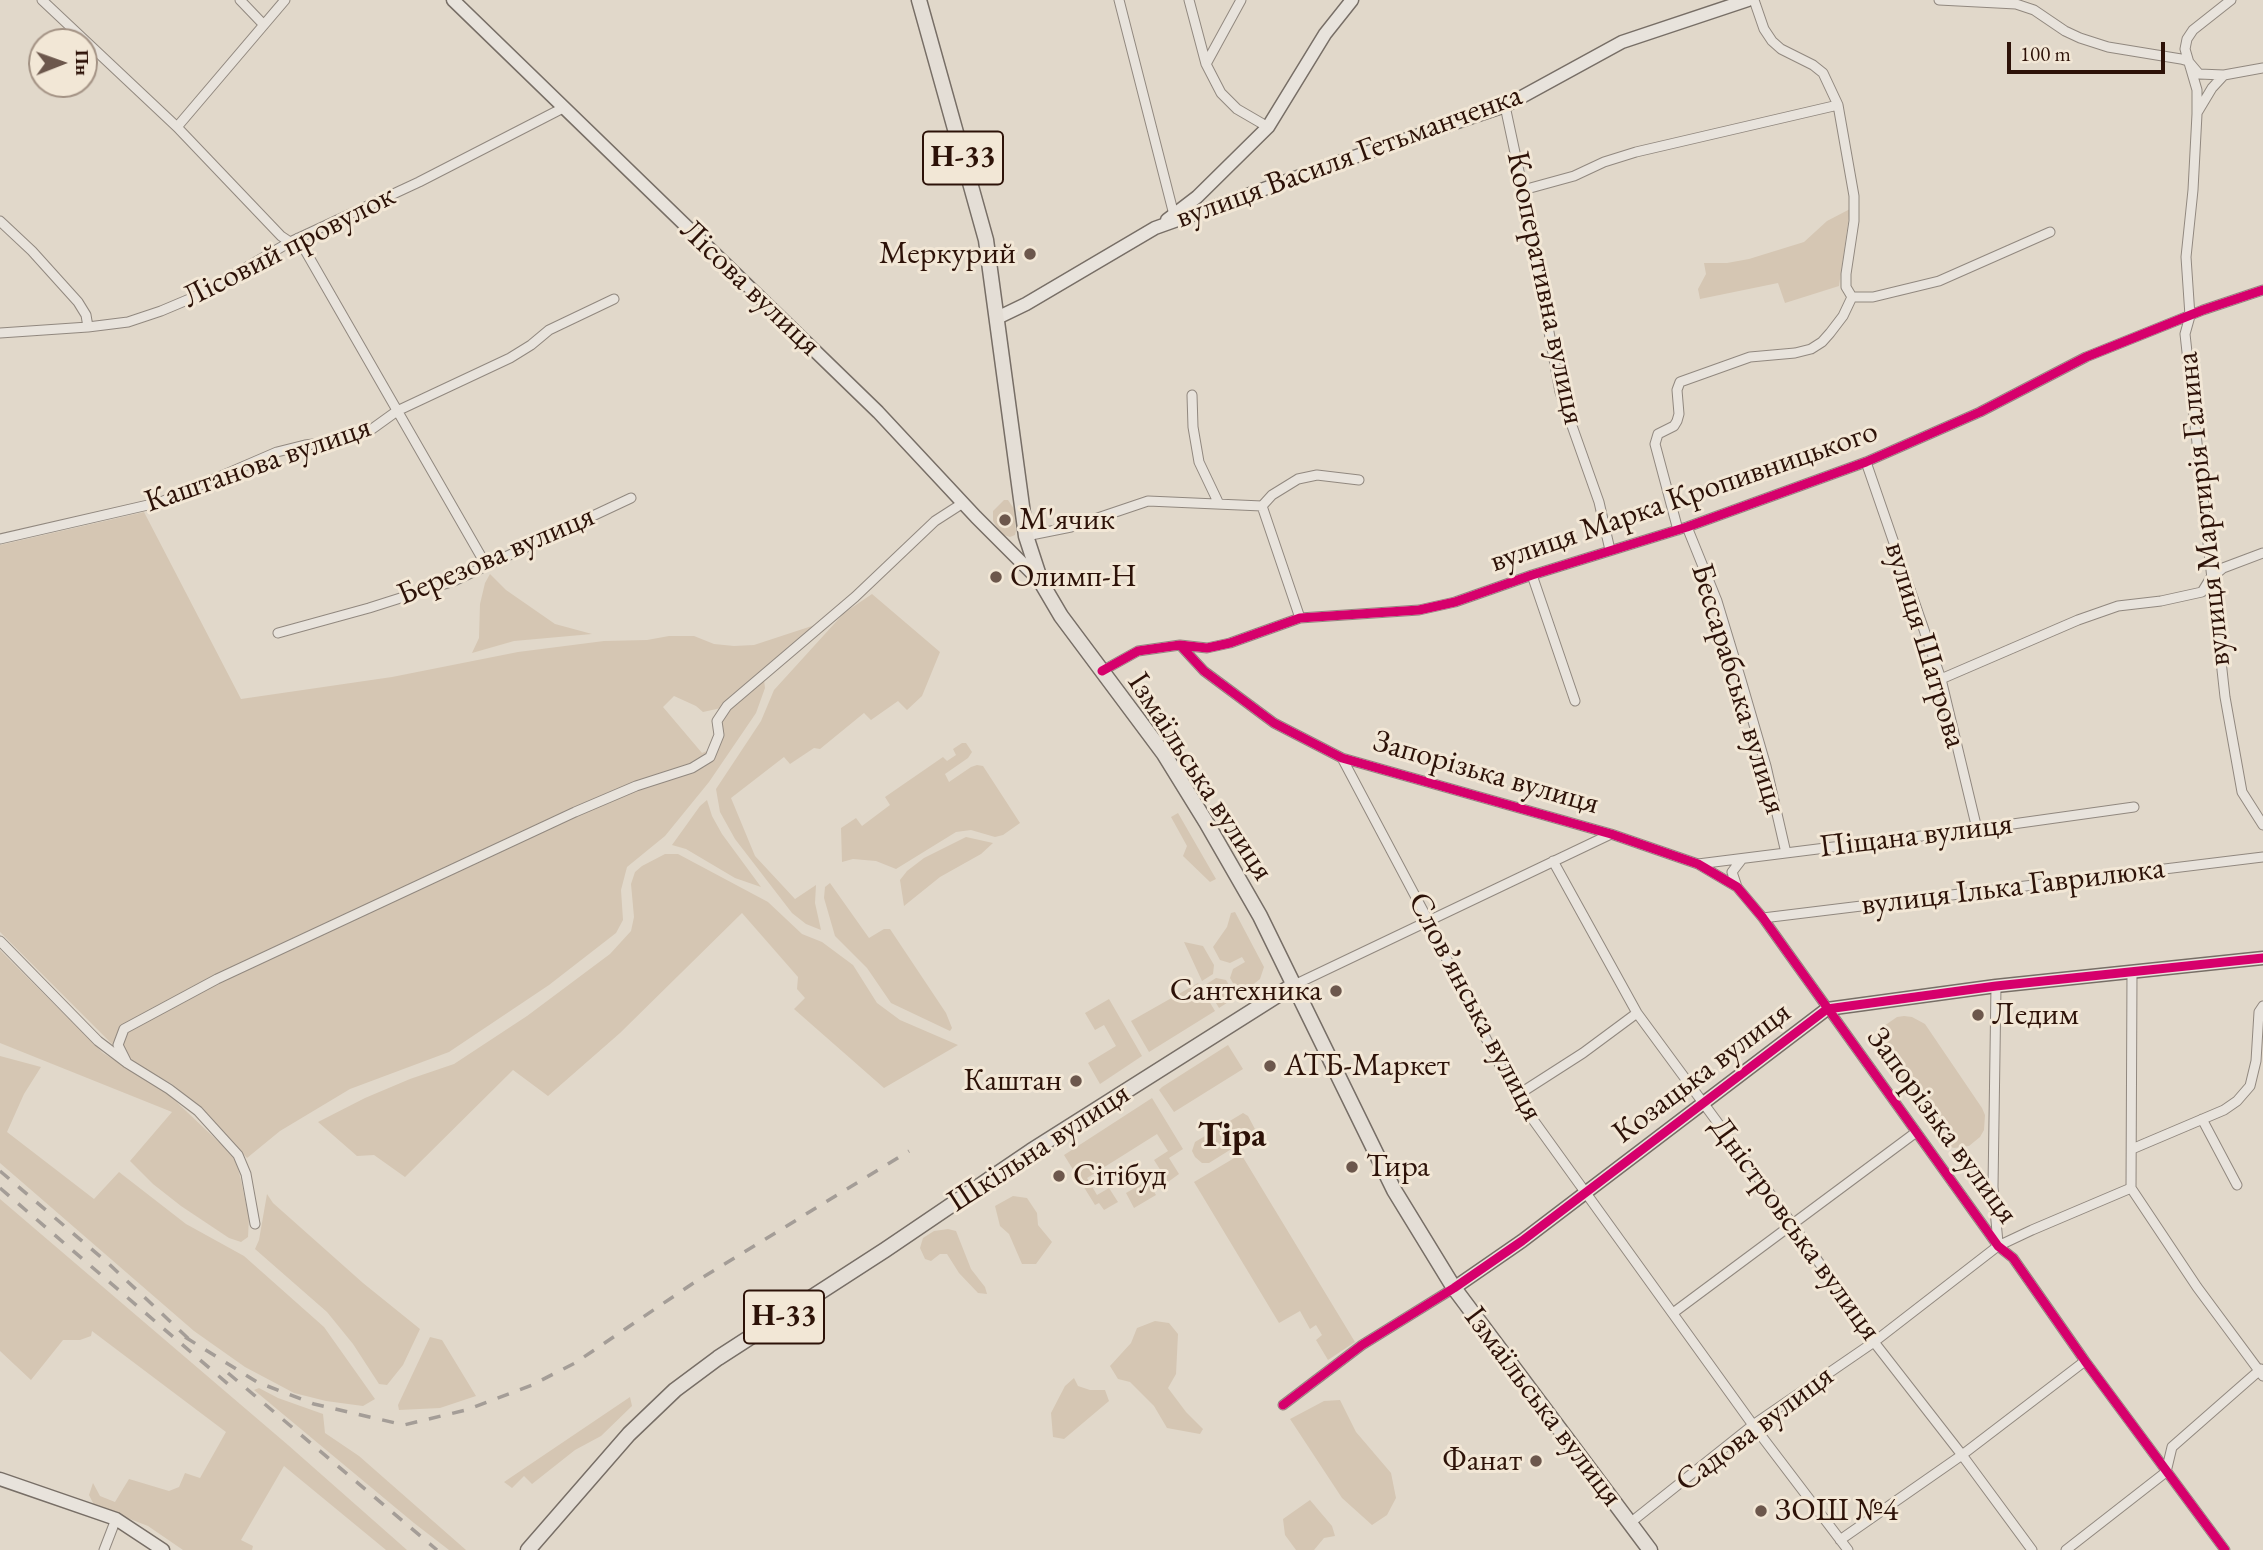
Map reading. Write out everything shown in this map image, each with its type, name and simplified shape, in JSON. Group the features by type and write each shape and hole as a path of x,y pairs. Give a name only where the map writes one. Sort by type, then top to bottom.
{"main road":[{"name":"Ізмаїльська вулиця","path":"919,0 986,240 1026,536 1041,582 1061,616 1164,754 1206,822 1260,916 1394,1190 1454,1288 1650,1550"},
{"name":"Шкільна вулиця","path":"528,1550 629,1434 675,1391 707,1366 886,1250 1031,1151 1292,986"}],"street":[{"path":"42,0 177,127 281,236 294,240 355,334 486,565"},
{"path":"240,0 263,24"},
{"path":"177,127 285,0"},
{"name":"Лісова вулиця","path":"453,0 878,412 1041,582"},
{"path":"1119,0 1174,215"},
{"path":"1189,0 1206,64 1222,93 1237,109 1268,127"},
{"path":"1206,64 1241,0"},
{"path":"1155,228 1217,178 1268,127 1325,34 1352,0"},
{"name":"вулиця Василя Гетьманченка","path":"997,318 1155,228 1505,106 1622,42 1716,6 1748,0"},
{"path":"1754,0 1764,29 1772,41 1781,49 1813,65 1822,74 1838,104 1854,196 1854,221 1846,274 1846,288 1852,297 1873,297 1939,282 2050,232"},
{"path":"1939,0 2016,4 2034,10 2080,38 2108,47 2188,61 2199,74 2224,75 2263,68"},
{"name":"вулиця Мартирія Галина","path":"2231,0 2193,30 2185,49 2197,90 2193,190 2186,257 2190,316 2185,334 2225,697 2242,792 2263,825"},
{"path":"2197,114 2224,75"},
{"path":"1524,190 1574,176 1604,162 1636,152 1838,104"},
{"name":"Кооперативна вулиця","path":"1505,106 1524,190 1560,392 1599,502 1610,550"},
{"name":"Лісовий провулок","path":"0,333 128,322 199,295 294,240 419,182 563,108"},
{"path":"0,221 32,251 78,302 86,315 88,327"},
{"name":"вулиця Марка Кропивницького","path":"1102,671 1138,651 1180,645 1207,648 1230,643 1300,618 1419,610 1455,602 1683,528 1866,463 1980,412 2086,357 2203,310 2263,290"},
{"name":"Бессарабська вулиця","path":"1786,853 1766,766 1717,601 1683,528 1655,444 1658,434 1674,426 1677,421 1677,390 1680,382 1750,357 1811,349 1830,333 1843,316 1852,297"},
{"name":"Каштанова вулиця","path":"0,539 161,502 277,452 338,440 372,429 397,411 510,358 549,330 614,299"},
{"path":"1192,395 1193,427 1199,462 1219,503"},
{"name":"вулиця Шатрова","path":"1866,463 1941,679 1977,829"},
{"path":"1262,506 1272,495 1298,479 1317,475 1359,480"},
{"name":"Березова вулиця","path":"278,633 454,581 631,498"},
{"path":"1026,536 1071,527 1148,501 1262,506"},
{"path":"127,1063 118,1045 124,1029 217,979 563,817 636,786 692,768 710,757 719,735 717,721 727,706 855,597 935,521 963,503"},
{"path":"1262,506 1300,618"},
{"path":"1941,679 2078,620 2118,606 2202,592 2210,579 2223,568 2263,553"},
{"path":"1532,575 1575,701"},
{"name":"Запорізька вулиця","path":"1180,645 1204,671 1274,723 1342,758 1611,834 1698,863 1737,887 1763,918 1998,1246 2013,1258 2085,1361 2225,1550"},
{"name":"Словʼянська вулиця","path":"1342,758 1429,922 1516,1096 1753,1425 1848,1550"},
{"name":"Піщана вулиця","path":"1698,863 2134,807"},
{"name":"Шкільна вулиця","path":"1292,986 1611,834"},
{"name":"вулиця Ілька Гаврилюка","path":"1763,918 2263,858"},
{"path":"1737,887 1732,872 1742,859"},
{"name":"Дністровська вулиця","path":"1553,861 1637,1013 1703,1101 1874,1342 2032,1550"},
{"path":"0,941 98,1041 198,1111 238,1155 246,1174 255,1224"},
{"name":"Козацька вулиця","path":"1283,1405 1362,1345 1454,1288 1586,1193 1703,1101 1827,1009 1996,986 2263,958"},
{"path":"2066,1550 2166,1472 2172,1447 2261,1372 2197,1287 2131,1188 2132,972"},
{"path":"1996,986 1993,1187 1998,1246"},
{"path":"2132,1149 2231,1105 2250,1086 2256,1061 2259,1012 2263,1006"},
{"path":"1516,1096 1583,1053 1637,1013"},
{"path":"2202,1119 2237,1185"},
{"path":"1673,1313 1915,1133"},
{"name":"Садова вулиця","path":"1630,1523 1753,1425 1874,1342 1998,1246 2131,1188"},
{"path":"1840,1540 1962,1455 2085,1361"},
{"path":"0,1479 116,1519 163,1550"},
{"path":"104,1550 116,1519"}],"shaded area":[{"path":"1850,209 1839,286 1785,303 1778,283 1700,299 1698,289 1706,274 1704,263 1749,259 1804,242 1827,221"},
{"path":"1004,500 1008,500 1014,509 1016,531 1015,535 1010,537 1001,534 993,521 993,511"},
{"path":"144,512 241,699 392,677 518,652 604,641 694,636 714,644 754,645 815,625 721,708 703,712 674,696 663,707 702,753 714,744 722,720 729,709 764,680 765,688 756,713 709,782 665,836 627,867 621,890 623,920 616,933 549,985 449,1052 350,1089 280,1131 247,1158 199,1106 172,1084 136,1064 111,1043 0,932 0,545"},
{"path":"490,574 506,590 555,624 592,634 514,641 472,653 479,638 480,604"},
{"path":"872,594 940,652 922,696 907,710 898,701 871,720 864,713 820,749 814,748 790,764 784,757 731,798 755,856 795,899 816,885 815,903 821,930 806,924 792,913 735,839 720,812 716,789 761,721 774,690 844,613"},
{"path":"966,743 972,752 968,758 945,774 949,782 971,767 983,766 1020,823 1003,835 995,837 971,830 956,832 896,869 876,861 853,859 842,862 841,828 856,818 862,826 890,805 885,797 943,757 947,761 956,755 953,749"},
{"path":"707,800 722,834 761,887 735,878 686,849 672,845"},
{"path":"1178,813 1216,879 1210,882 1183,856 1187,846 1171,817"},
{"path":"966,837 993,843 981,854 940,877 904,906 900,880 907,871 924,858"},
{"path":"665,854 678,854 768,902 802,934 822,942 853,965 877,1003 900,1020 958,1045 884,1088 794,1009 805,998 797,989 798,977 742,913 620,1033 548,1096 513,1070 405,1177 374,1155 357,1156 318,1122 365,1098 454,1064 527,1016 610,954 631,931 634,917 631,884 635,872"},
{"path":"830,883 869,938 884,929 890,929 946,1013 952,1028 950,1031 891,1003 867,968 835,936 824,898 825,887"},
{"path":"1235,912 1264,967 1260,979 1240,995 1230,978 1233,969 1245,962 1242,957 1230,963 1220,960 1213,947 1227,927 1231,913"},
{"path":"1184,942 1203,946 1214,965 1213,974 1202,981"},
{"path":"0,950 103,1053 166,1092 224,1147 236,1161 249,1218 248,1237 241,1242 229,1238 181,1206 130,1161 172,1112 0,1043"},
{"path":"1216,978 1226,980 1236,997 1219,1008 1205,985"},
{"path":"1198,983 1215,1011 1149,1052 1131,1021"},
{"path":"1109,999 1142,1056 1100,1084 1088,1063 1116,1046 1104,1025 1095,1030 1085,1013"},
{"path":"1904,1016 1925,1024 1982,1108 1985,1115 1984,1130 1969,1146 1954,1148 1941,1140 1880,1054 1878,1040 1884,1026 1897,1017"},
{"path":"1228,1045 1243,1069 1174,1112 1159,1090"},
{"path":"0,1056 41,1067 24,1094 7,1132 94,1199 119,1172 186,1224 244,1256 324,1327 375,1399 363,1406 326,1401 294,1393 245,1367 194,1331 0,1163"},
{"path":"1152,1098 1183,1149 1169,1158 1179,1174 1168,1182 1154,1160 1168,1151 1157,1134 1087,1178 1097,1195 1109,1188 1118,1202 1104,1210 1099,1203 1095,1205 1064,1155"},
{"path":"1243,1113 1248,1116 1256,1131 1249,1138 1209,1163 1202,1163 1195,1157 1192,1151 1195,1142"},
{"path":"1241,1154 1355,1342 1328,1360 1316,1340 1322,1335 1316,1325 1310,1329 1300,1311 1279,1323 1194,1182"},
{"path":"1147,1181 1156,1195 1134,1208 1126,1193"},
{"path":"267,1194 273,1203 363,1283 420,1329 403,1365 387,1385 379,1384 353,1344 327,1312 255,1249"},
{"path":"1013,1196 1027,1198 1037,1213 1038,1225 1052,1242 1036,1264 1022,1264 1009,1234 1000,1226 995,1206"},
{"path":"0,1199 407,1550 386,1550 284,1466 241,1540 253,1546 252,1550 183,1550 148,1526 94,1505 89,1495 93,1483 100,1496 115,1502 129,1479 169,1491 179,1487 185,1473 200,1478 226,1432 92,1331 91,1336 80,1340 63,1340 31,1380 0,1351"},
{"path":"934,1231 956,1231 971,1269 987,1294 978,1293 959,1273 947,1254 940,1254 931,1261 925,1259 920,1248 923,1238"},
{"path":"1155,1321 1169,1323 1178,1334 1176,1374 1168,1388 1203,1429 1200,1434 1167,1428 1154,1406 1130,1382 1118,1379 1110,1366 1131,1343 1137,1328"},
{"path":"430,1337 442,1340 476,1396 440,1408 399,1410 398,1405"},
{"path":"1074,1378 1078,1386 1090,1390 1105,1390 1109,1401 1064,1439 1053,1437 1051,1413 1065,1386"},
{"path":"259,1388 278,1398 323,1414 325,1433 359,1456 466,1550 449,1550 414,1523 254,1390"},
{"path":"630,1397 632,1406 601,1436 575,1450 532,1484 524,1476 512,1488 504,1482"},
{"path":"1340,1400 1356,1432 1391,1473 1396,1498 1387,1515 1372,1525 1342,1498 1290,1419 1324,1401"},
{"path":"1310,1500 1332,1526 1335,1536 1324,1538 1314,1550 1296,1550 1285,1535 1283,1519"}],"railway":[{"path":"185,1337 257,1382 314,1404 404,1425 466,1410 532,1385 575,1363 692,1284 909,1151"},
{"path":"0,1171 109,1264 191,1341"},
{"path":"0,1188 235,1390"},
{"path":"228,1373 437,1550"}],"cycle path":[{"path":"1102,671 1138,651 1180,645 1207,648 1230,643 1300,618 1419,610 1455,602 1687,527 1866,462 1980,412 2086,357 2203,310 2263,290"},
{"path":"1180,645 1204,671 1274,723 1342,758 1611,834 1698,864 1737,887 1763,918 1998,1246 2013,1258 2085,1361 2225,1550"},
{"path":"1283,1405 1362,1345 1454,1288 1522,1241 1827,1009 1996,986 2263,958"}],"place":[{"name":"Меркурий","path":"1030,254"},
{"name":"М'ячик","path":"1005,520"},
{"name":"Олимп-Н","path":"996,577"},
{"name":"Сантехника","path":"1336,991"},
{"name":"Ледим","path":"1978,1015"},
{"name":"АТБ-Маркет","path":"1270,1066"},
{"name":"Каштан","path":"1076,1081"},
{"name":"Тира","path":"1352,1167"},
{"name":"Сітібуд","path":"1059,1176"},
{"name":"Фанат","path":"1536,1461"},
{"name":"ЗОШ №4","path":"1761,1511"}],"district":[{"name":"Тіра","path":"1232,1136"}]}
